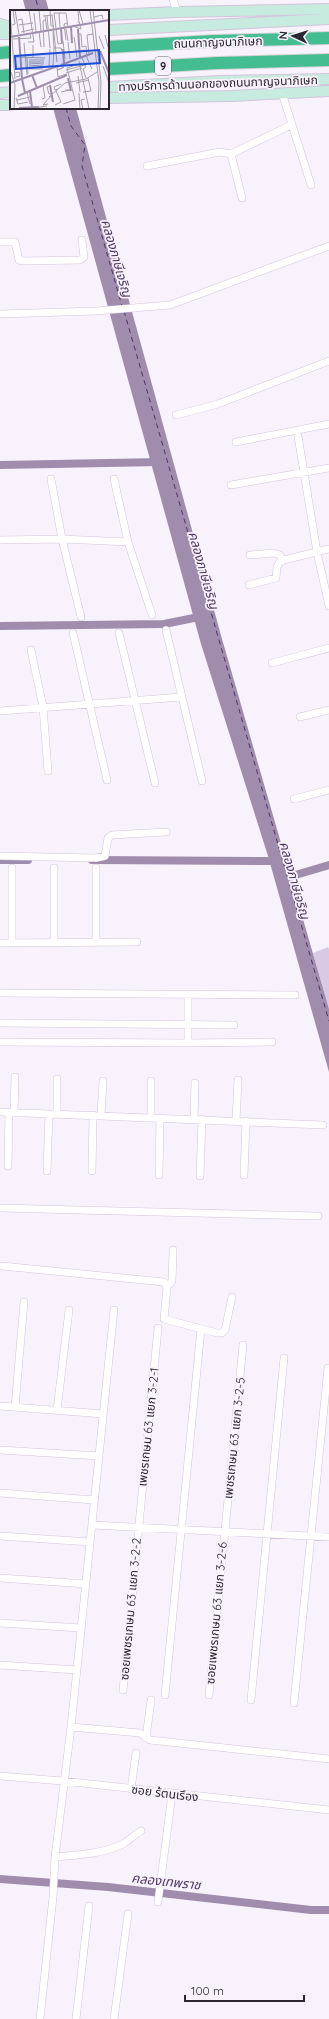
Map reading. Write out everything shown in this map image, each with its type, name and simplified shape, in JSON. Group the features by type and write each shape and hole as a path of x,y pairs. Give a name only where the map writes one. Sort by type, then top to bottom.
{"highway":[{"name":"ถนนกาญจนาภิเษก","path":"109,47 213,41 329,38"},
{"name":"ถนนกาญจนาภิเษก","path":"109,69 218,63 329,60"},
{"path":"0,76 10,75"}],"main road":[{"path":"109,15 329,9"},
{"path":"109,30 329,19"},
{"path":"0,24 10,27"},
{"name":"ทางบริการด้านนอกของถนนกาญจนาภิเษก","path":"109,87 220,81 329,79"},
{"path":"109,98 231,96 329,91"},
{"path":"0,93 10,92"}],"street":[{"path":"173,0 177,12"},
{"path":"282,93 311,185"},
{"path":"147,166 220,152 231,154 291,125"},
{"path":"231,154 242,198"},
{"path":"0,242 15,242 19,260 23,261 80,260 84,256 82,240"},
{"path":"0,314 96,311 170,305 329,246"},
{"path":"176,415 218,404 329,361"},
{"path":"236,442 329,424"},
{"path":"298,436 329,606"},
{"path":"231,485 329,468"},
{"path":"114,478 128,542 152,615"},
{"path":"52,479 62,539 81,617"},
{"path":"0,540 62,539 128,542"},
{"path":"249,585 273,580 277,574 277,567 282,560 329,549"},
{"path":"250,555 273,553 280,555 282,560"},
{"path":"166,630 202,781"},
{"path":"73,633 107,780"},
{"path":"119,633 155,783"},
{"path":"272,663 329,648"},
{"path":"31,650 43,707 48,771"},
{"path":"0,711 181,697"},
{"path":"300,717 329,710"},
{"path":"294,799 329,790"},
{"path":"0,856 96,858 105,856 108,838 112,835 166,832"},
{"path":"12,868 12,942"},
{"path":"54,868 54,942"},
{"path":"96,868 96,942"},
{"path":"0,942 137,942"},
{"path":"0,993 295,995"},
{"path":"188,995 188,1043"},
{"path":"0,1023 234,1025"},
{"path":"0,1042 272,1042"},
{"path":"8,1166 15,1077"},
{"path":"57,1079 57,1114"},
{"path":"236,1121 238,1080"},
{"path":"101,1115 103,1081"},
{"path":"151,1081 151,1117"},
{"path":"194,1119 195,1083"},
{"path":"0,1112 323,1124"},
{"path":"47,1172 49,1114"},
{"path":"92,1171 93,1115"},
{"path":"159,1175 160,1118"},
{"path":"200,1176 202,1119"},
{"path":"244,1175 246,1121"},
{"path":"0,1208 318,1216"},
{"path":"2,1266 164,1282 166,1284 170,1284 172,1282 173,1250"},
{"path":"166,1284 164,1319 217,1333 222,1333 225,1330 232,1297"},
{"path":"15,1407 24,1302"},
{"path":"57,1410 69,1310"},
{"path":"40,2019 53,1897 55,1857 63,1781 71,1727 114,1310"},
{"name":"เพชรเกษม 63 แยก 3-2-1","path":"138,1527 158,1328"},
{"path":"165,1695 201,1329"},
{"name":"เพชรเกษม 63 แยก 3-2-5","path":"224,1531 243,1345"},
{"path":"251,1700 284,1358"},
{"path":"294,1703 328,1368"},
{"path":"0,1406 103,1414"},
{"path":"0,1450 99,1456"},
{"path":"0,1492 94,1500"},
{"path":"92,1525 329,1537"},
{"name":"ซอยเพชรเกษม 63 แยก 3-2-2","path":"123,1690 138,1527"},
{"name":"ซอยเพชรเกษม 63 แยก 3-2-6","path":"209,1695 224,1531"},
{"path":"0,1536 90,1542"},
{"path":"0,1578 86,1584"},
{"path":"0,1623 81,1628"},
{"path":"0,1665 77,1670"},
{"path":"146,1738 151,1700"},
{"path":"71,1727 140,1733 150,1740 329,1759"},
{"path":"131,1789 136,1752"},
{"name":"ซอย ร้ตนเรึอง","path":"0,1776 63,1781 329,1810"},
{"path":"158,1900 172,1794"},
{"path":"55,1857 79,1855 107,1850 123,1844 141,1831"},
{"path":"76,2019 89,1906"},
{"path":"114,2019 128,1914"}],"shaded area":[{"path":"328,947 329,949 329,1009 313,953"}],"water":[{"path":"23,0 46,0 49,10 26,10"},
{"name":"คลองภาษีเจริญ","path":"53,109 76,109 222,639 329,1009 329,1072 268,856 201,644"}],"waterway":[{"path":"0,465 161,462"},
{"name":"คลองภาษีเจริญ","path":"0,626 164,624 204,616"},
{"path":"0,860 28,860"},
{"path":"92,860 275,861"},
{"name":"คลองภาษีเจริญ","path":"282,879 329,865"},
{"name":"คลองเทพราช","path":"0,1879 108,1887 311,1910 329,1910"}],"ferry route":[{"path":"36,0 39,10"},
{"path":"66,109 71,126 85,145 82,166 122,306"},
{"path":"124,311 329,1021"}]}
